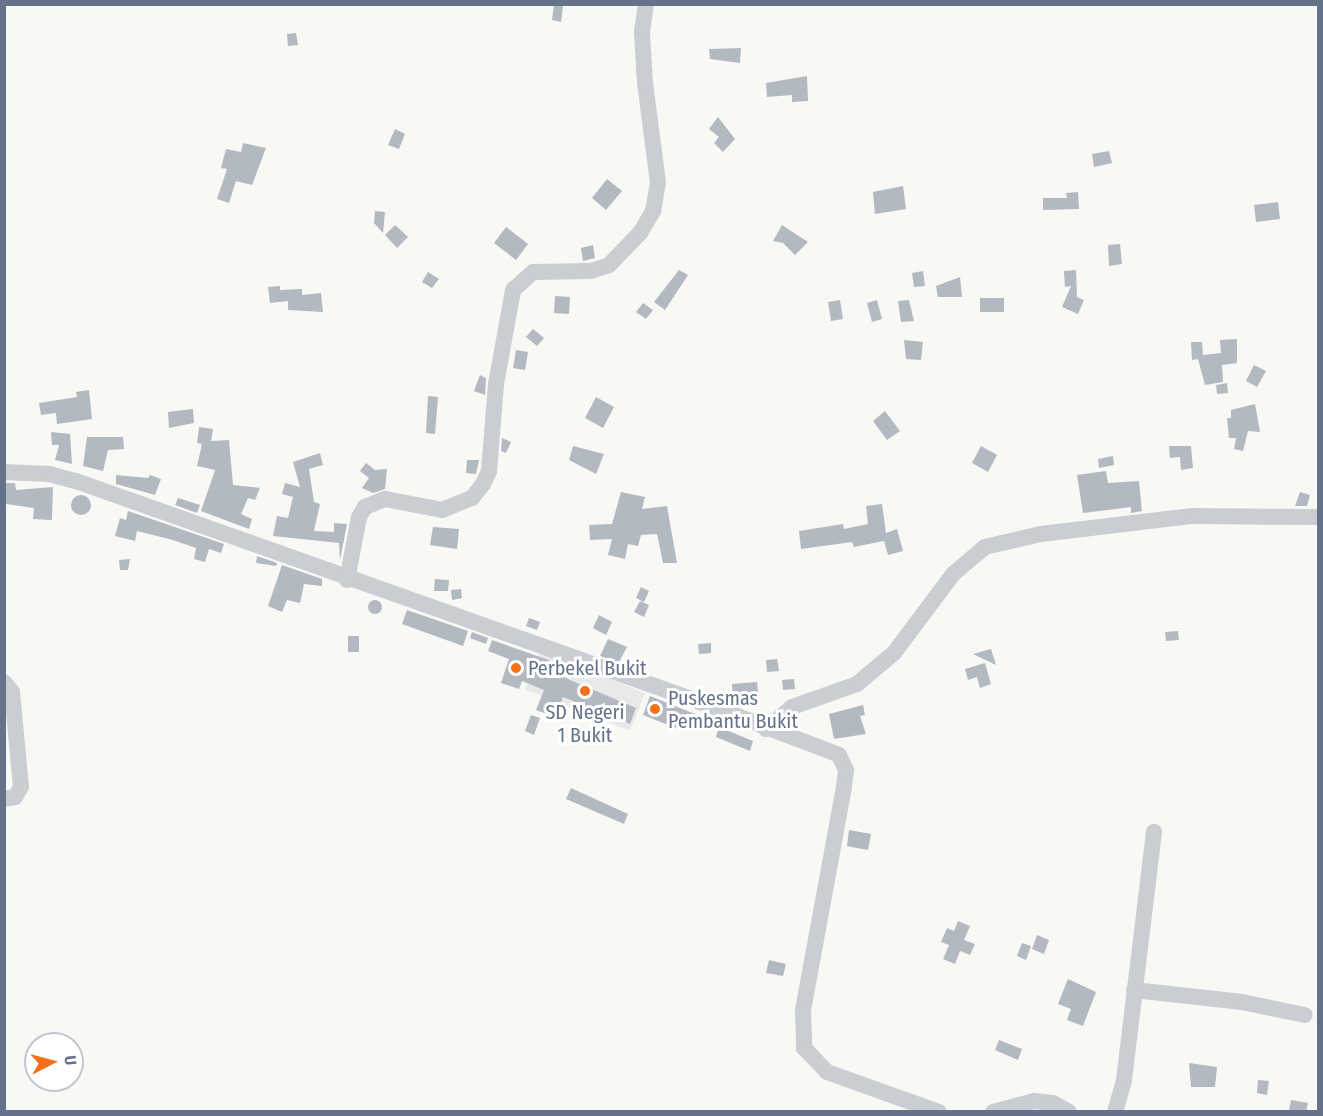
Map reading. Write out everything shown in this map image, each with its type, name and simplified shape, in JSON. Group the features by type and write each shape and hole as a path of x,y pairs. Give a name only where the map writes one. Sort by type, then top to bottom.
{"street":[{"path":"347,580 359,517 365,507 385,499 442,510 472,498 483,484 489,471 496,384 513,290 533,272 591,271 609,265 640,233 653,211 658,183 645,83 642,32 646,4"},
{"path":"4,472 49,474 76,481 347,580 488,626 567,658 711,706 766,729 832,750 846,770 803,1010 804,1048 827,1072 939,1112"},
{"path":"766,729 792,707 857,684 894,653 953,574 985,547 1041,534 1193,516 1318,517"},
{"path":"4,682 12,692 21,787 15,796 4,799"},
{"path":"1115,1112 1124,1080 1154,832"},
{"path":"1134,990 1242,1002 1305,1015"},
{"path":"993,1112 1035,1101 1053,1104 1069,1112"}],"shaded area":[{"name":"SD Negeri 1 Bukit","path":"540,651 645,693 630,731 525,689"}],"building":[{"path":"554,5 563,6 561,22 552,20"},
{"path":"296,33 298,45 288,46 287,34"},
{"path":"741,48 740,63 710,59 709,49"},
{"path":"807,76 808,101 792,102 792,95 767,97 766,83"},
{"path":"718,117 735,139 723,152 714,143 719,137 709,129"},
{"path":"395,129 405,134 399,149 388,145"},
{"path":"243,143 266,148 252,185 236,181 229,203 217,199 227,169 221,168 226,149 241,152"},
{"path":"1109,151 1112,163 1094,167 1092,154"},
{"path":"607,179 622,191 606,210 592,198"},
{"path":"903,186 906,209 875,214 873,192"},
{"path":"1078,192 1079,209 1043,210 1043,198 1067,198 1066,193"},
{"path":"1278,202 1280,219 1256,222 1254,205"},
{"path":"375,211 385,212 383,233 374,223"},
{"path":"395,225 408,237 397,248 385,235"},
{"path":"782,225 808,242 795,255 783,243 773,241"},
{"path":"506,227 528,244 516,260 494,243"},
{"path":"1120,244 1122,264 1109,266 1108,245"},
{"path":"593,245 595,258 583,261 581,248"},
{"path":"679,270 688,275 665,310 654,302"},
{"path":"1076,270 1077,297 1084,300 1078,314 1062,307 1071,286 1065,287 1064,271"},
{"path":"923,271 925,286 914,287 912,273"},
{"path":"428,272 439,279 432,288 422,282"},
{"path":"960,277 962,297 938,297 936,286"},
{"path":"280,286 280,290 302,289 302,295 321,293 323,312 288,310 288,301 270,303 268,287"},
{"path":"555,296 570,297 569,314 554,313"},
{"path":"980,298 1004,298 1004,312 980,312"},
{"path":"840,300 843,319 831,321 828,302"},
{"path":"877,300 882,319 872,322 867,303"},
{"path":"909,300 914,321 901,322 898,301"},
{"path":"643,303 653,310 646,319 636,312"},
{"path":"533,329 544,338 537,346 526,337"},
{"path":"1237,339 1237,363 1222,365 1223,382 1205,385 1198,359 1192,360 1191,342 1202,342 1203,355 1221,353 1220,340"},
{"path":"904,340 923,342 921,360 906,359"},
{"path":"516,350 528,352 525,370 513,368"},
{"path":"1254,365 1266,371 1257,387 1246,381"},
{"path":"480,375 486,378 485,395 474,391"},
{"path":"1227,383 1228,393 1217,394 1216,385"},
{"path":"89,390 92,419 57,424 56,413 41,415 39,403 77,397 76,392"},
{"path":"428,396 438,397 435,434 426,433"},
{"path":"596,397 614,407 603,428 585,418"},
{"path":"1255,404 1260,432 1248,431 1243,451 1234,449 1236,438 1229,438 1227,418 1231,418 1231,410"},
{"path":"193,409 194,423 169,428 168,412"},
{"path":"885,411 900,431 887,440 873,421"},
{"path":"199,427 213,429 211,441 229,440 233,485 260,488 255,500 248,498 241,514 252,519 249,529 201,511 215,470 197,466 202,444 197,443"},
{"path":"51,432 70,434 72,464 55,460 59,445 52,445"},
{"path":"87,437 123,437 124,449 108,450 103,471 83,466"},
{"path":"502,438 511,442 506,453 501,451"},
{"path":"573,446 604,454 596,474 569,460"},
{"path":"981,446 997,455 988,472 972,463"},
{"path":"1169,446 1191,446 1193,468 1181,470 1180,457 1170,458"},
{"path":"320,453 323,465 309,469 314,502 320,504 314,531 334,532 334,523 347,524 340,560 339,543 273,536 277,516 288,518 293,497 282,494 285,483 300,487 293,462"},
{"path":"1113,456 1114,465 1099,468 1098,459"},
{"path":"467,460 479,460 476,474 466,473"},
{"path":"366,463 375,470 387,469 385,489 373,493 362,488 369,478 360,471"},
{"path":"1106,471 1108,483 1139,481 1142,511 1131,513 1131,507 1083,513 1077,475"},
{"path":"116,475 148,478 150,475 161,479 155,495 116,484"},
{"path":"4,483 15,483 16,490 53,487 52,520 33,519 34,508 6,504"},
{"path":"621,492 645,497 642,509 667,506 677,563 663,563 657,534 641,535 638,546 628,544 625,559 608,555 612,539 590,540 589,525 612,524"},
{"path":"1300,492 1310,495 1307,506 1295,506"},
{"path":"81,495 88,498 91,505 88,512 81,515 74,512 71,505 74,498"},
{"path":"178,498 200,505 197,513 175,505"},
{"path":"882,504 886,533 897,529 903,551 888,555 884,541 854,547 852,542 801,549 799,531 843,524 844,529 868,524 866,506"},
{"path":"128,511 224,544 221,553 209,549 205,562 194,559 196,548 173,540 137,531 135,541 115,536 120,518 126,520"},
{"path":"433,527 459,529 457,549 430,545"},
{"path":"257,556 277,563 276,566 256,563"},
{"path":"130,559 128,570 120,570 119,560"},
{"path":"282,565 322,579 322,586 304,584 300,603 287,600 282,612 268,606"},
{"path":"435,579 449,580 448,591 434,591"},
{"path":"641,587 649,591 644,602 636,598"},
{"path":"461,589 462,598 452,600 451,590"},
{"path":"372,600 378,600 382,607 378,614 372,614 368,610 368,604"},
{"path":"640,601 649,605 644,617 634,612"},
{"path":"407,610 468,631 463,646 402,624"},
{"path":"599,615 612,622 606,635 593,628"},
{"path":"529,618 540,622 537,630 526,626"},
{"path":"1178,631 1179,640 1166,641 1165,632"},
{"path":"472,632 488,638 486,644 470,638"},
{"path":"348,636 359,636 359,652 348,652"},
{"path":"608,639 627,647 619,662 600,656"},
{"path":"492,640 560,664 556,674 636,708 630,724 563,697 555,717 536,710 544,690 522,681 519,689 501,683 509,659 488,651"},
{"path":"711,643 711,653 699,654 698,644"},
{"path":"991,649 996,665 973,654"},
{"path":"777,659 779,671 767,672 766,660"},
{"path":"985,663 991,684 980,688 977,677 968,680 965,669"},
{"path":"794,679 795,689 783,690 782,680"},
{"path":"757,682 759,700 733,702 732,684"},
{"path":"650,696 700,716 695,728 679,722 676,728 643,715"},
{"path":"863,705 865,715 860,716 866,734 834,739 829,714"},
{"path":"531,715 540,718 534,735 525,731"},
{"path":"719,727 753,741 750,751 716,737"},
{"path":"571,788 628,814 624,824 566,799"},
{"path":"849,830 871,834 868,850 847,846"},
{"path":"958,921 970,926 964,940 975,944 970,955 960,951 955,964 943,959 949,945 941,942 947,928 954,931"},
{"path":"1037,935 1049,940 1044,954 1032,949"},
{"path":"1022,943 1031,946 1026,960 1017,956"},
{"path":"769,960 786,964 783,976 766,973"},
{"path":"1068,979 1096,992 1083,1026 1067,1020 1071,1009 1058,1004"},
{"path":"999,1040 1022,1049 1018,1060 995,1050"},
{"path":"1189,1063 1217,1067 1215,1087 1191,1087"},
{"path":"1258,1080 1269,1081 1267,1095 1257,1093"},
{"path":"1291,1100 1308,1103 1306,1112 1289,1110"}],"place":[{"name":"Perbekel Bukit","path":"516,668"},
{"name":"SD Negeri 1 Bukit","path":"585,691"},
{"name":"Puskesmas Pembantu Bukit","path":"655,709"}]}
